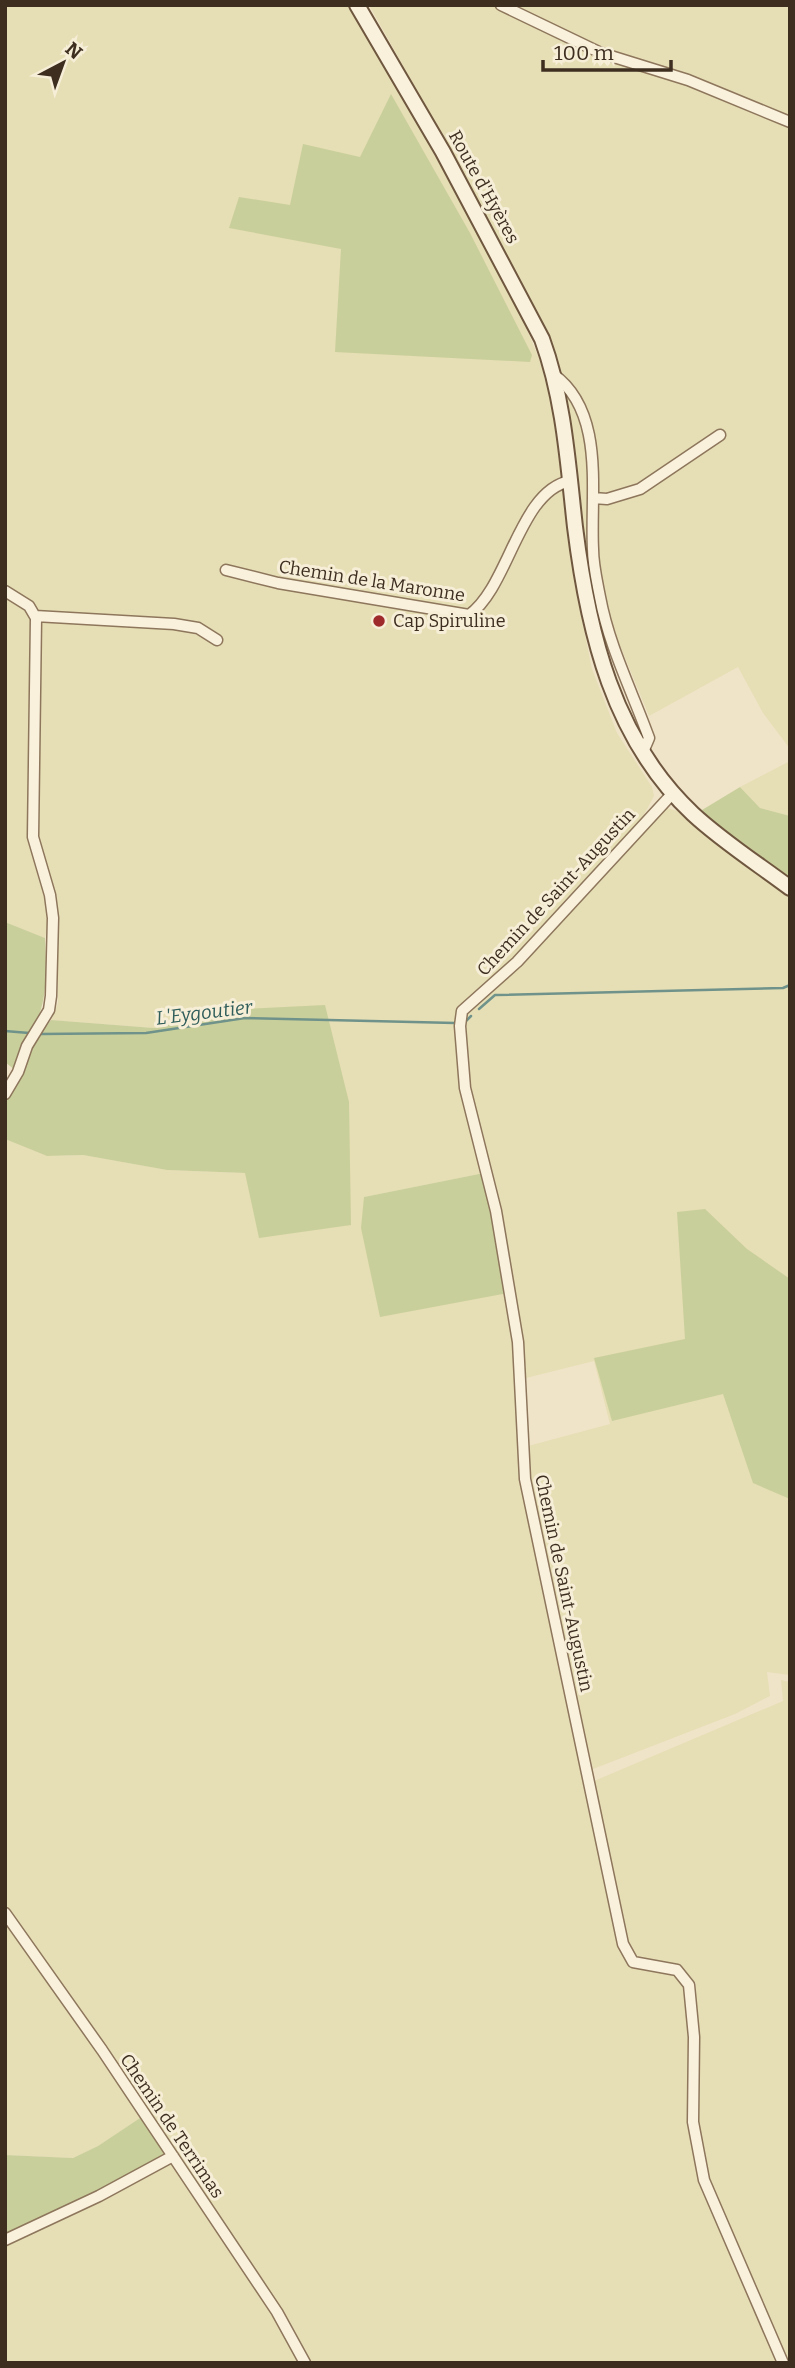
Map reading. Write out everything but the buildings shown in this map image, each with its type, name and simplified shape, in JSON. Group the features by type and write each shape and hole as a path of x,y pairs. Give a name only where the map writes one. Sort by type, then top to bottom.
{"main road":[{"name":"Route d'Hyères","path":"359,5 509,273 542,340 553,374 585,590 600,659 617,709 643,752 673,793 714,831 790,888"}],"street":[{"path":"501,5 601,52 688,80 790,122"},
{"name":"Route d'Hyères","path":"553,374 568,384 588,435 592,454 593,551 600,599 614,650 649,738 643,752"},
{"path":"593,498 607,499 640,489 720,435"},
{"name":"Chemin de la Maronne","path":"226,570 278,583 468,615 485,599 536,505 563,482 570,481"},
{"path":"5,591 29,606 35,616 33,836 51,907 49,1010 27,1046 5,1094"},
{"path":"35,616 174,624 198,628 217,640"},
{"name":"Chemin de Saint-Augustin","path":"673,793 517,961 462,1011 462,1059 509,1283 522,1391 525,1479 623,1944 633,1962 677,1970 689,1985 694,2037 693,2122 704,2180 783,2363"},
{"name":"Chemin de Terrimas","path":"5,1913 173,2156 277,2312 305,2363"},
{"path":"5,2240 99,2196 173,2156"}],"shaded area":[{"path":"5,5 350,5 508,284 540,361 553,412 575,586 592,669 617,733 652,787 654,796 641,820 548,924 493,979 458,1009 458,1029 484,1173 364,1197 508,1293 515,1337 519,1445 628,1961 639,1969 671,1973 679,1978 688,1991 694,2159 780,2363 309,2363 94,2031 5,1907 5,1139 47,1156 83,1155 167,1170 245,1173 245,1009 154,1028 51,1020 58,1003 58,959 55,894 39,837 41,619 26,599 5,586"},
{"path":"369,5 790,5 790,749 763,713 738,667 649,716 621,648 597,612 588,574 560,372 543,324 465,176"},
{"path":"5,596 23,607 30,620 32,653 28,841 49,915 45,938 5,922"},
{"path":"790,761 790,816 760,808 740,787"},
{"path":"664,807 677,811 790,897 790,1675 767,1672 770,1696 735,1714 593,1769 531,1491 528,1446 610,1424 594,1361 526,1378 513,1285 465,1065 463,1029 465,1014"},
{"path":"781,1680 790,1682 790,2363 787,2363 707,2176 698,2125 696,1983 682,1968 638,1958 626,1939 607,1857 594,1781 783,1701"},
{"path":"5,1917 143,2116 98,2146 73,2158 5,2155"},
{"path":"170,2161 280,2324 302,2363 5,2363 5,2243"}],"green space":[{"path":"391,94 470,233 532,355 530,362 335,352 341,249 229,228 239,197 290,205 303,144 360,157"},
{"path":"740,787 760,808 790,816 790,877 712,821 702,810"},
{"path":"5,922 45,938 46,977 42,1006 15,1070 5,1062"},
{"path":"325,1005 349,1102 351,1225 259,1238 245,1173 167,1170 83,1155 47,1156 5,1139 5,1102 26,1063 33,1043 51,1020 154,1028 245,1009"},
{"path":"484,1173 508,1293 380,1317 361,1228 364,1197"},
{"path":"705,1209 747,1249 790,1279 790,1499 753,1483 723,1394 612,1421 594,1358 685,1339 677,1212"},
{"path":"143,2116 170,2156 5,2237 5,2155 73,2158 98,2146"}],"waterway":[{"name":"L'Eygoutier","path":"479,1009 495,995 783,988 790,985"},
{"name":"L'Eygoutier","path":"464,1023 471,1016"},
{"name":"L'Eygoutier","path":"41,1034 146,1033 245,1018 455,1023"},
{"name":"L'Eygoutier","path":"5,1031 29,1033"}],"place":[{"name":"Cap Spiruline","path":"379,621"}]}
